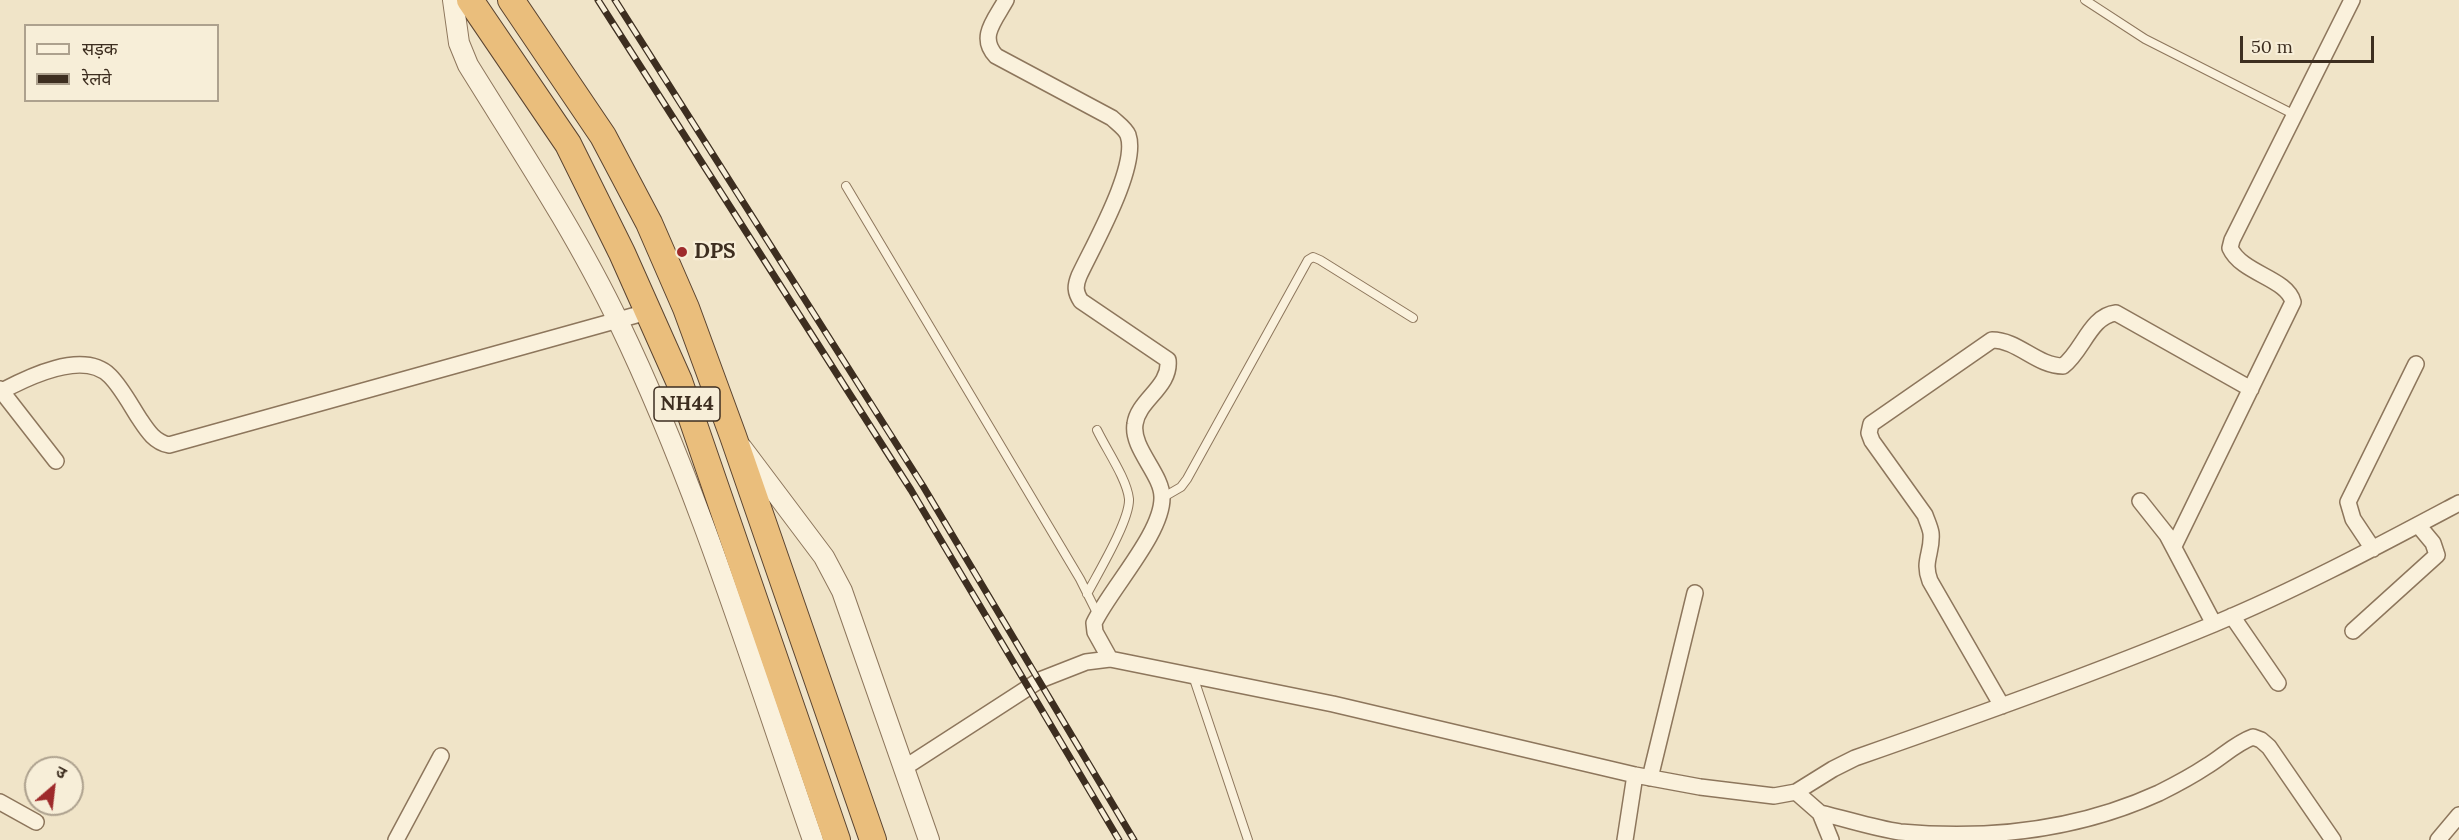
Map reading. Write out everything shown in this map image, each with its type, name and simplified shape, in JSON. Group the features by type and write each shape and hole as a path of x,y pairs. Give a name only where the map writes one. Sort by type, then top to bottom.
{"highway":[{"name":"NH44","path":"470,0 568,144 622,254 679,381 837,840"},
{"name":"NH44","path":"511,0 603,136 649,223 686,308 733,436 873,840"}],"street":[{"path":"453,0 459,43 468,65 585,257 619,322 656,402 723,579 813,840"},
{"path":"1006,0 989,31 986,41 989,49 996,56 1112,118 1128,136 1128,161 1123,182 1075,285 1077,295 1081,301 1168,360 1169,368 1166,376 1138,415 1135,424 1139,443 1160,486 1162,498 1153,528 1094,623 1095,632 1110,659"},
{"path":"2174,546 2293,302 2287,290 2241,264 2230,248 2232,240 2352,0"},
{"path":"56,461 1,391 51,369 76,366 100,370 108,374 147,430 161,443 169,445 619,322 647,312"},
{"path":"2002,706 1930,581 1925,567 1932,535 1925,515 1872,441 1869,433 1871,424 1992,340 2002,340 2047,362 2063,366 2072,360 2099,319 2107,314 2116,313 2251,389"},
{"path":"2373,549 2353,519 2348,502 2351,491 2416,364"},
{"path":"733,436 824,557 842,591 929,840"},
{"path":"2140,501 2159,523 2174,546 2214,624"},
{"path":"904,768 1040,680 1086,662 1110,659 1333,704 1643,777 1774,796 1796,792 1855,758 2002,706 2214,624 2373,549 2459,503"},
{"path":"2353,631 2437,555 2433,543 2418,525"},
{"path":"1625,840 1695,593"},
{"path":"2232,616 2278,683"},
{"path":"1820,813 1899,832 1931,836 1967,838 2014,836 2037,832 2082,822 2159,792 2206,767 2253,737 2269,747 2333,840"},
{"path":"396,840 441,756"},
{"path":"1796,792 1820,813 1831,840"},
{"path":"0,802 36,822"},
{"path":"2438,840 2459,815"}],"lane":[{"path":"2085,0 2145,39 2295,115"},
{"path":"846,186 1088,594 1098,615"},
{"path":"1162,498 1181,487 1187,479 1308,260 1312,257 1413,318"},
{"path":"1088,594 1125,518 1129,499 1125,485 1097,430"},
{"path":"1193,675 1248,840"}],"railway":[{"path":"598,0 911,490 1119,840"},
{"path":"615,0 923,486 1134,840"}],"place":[{"name":"DPS","path":"682,252"}]}
